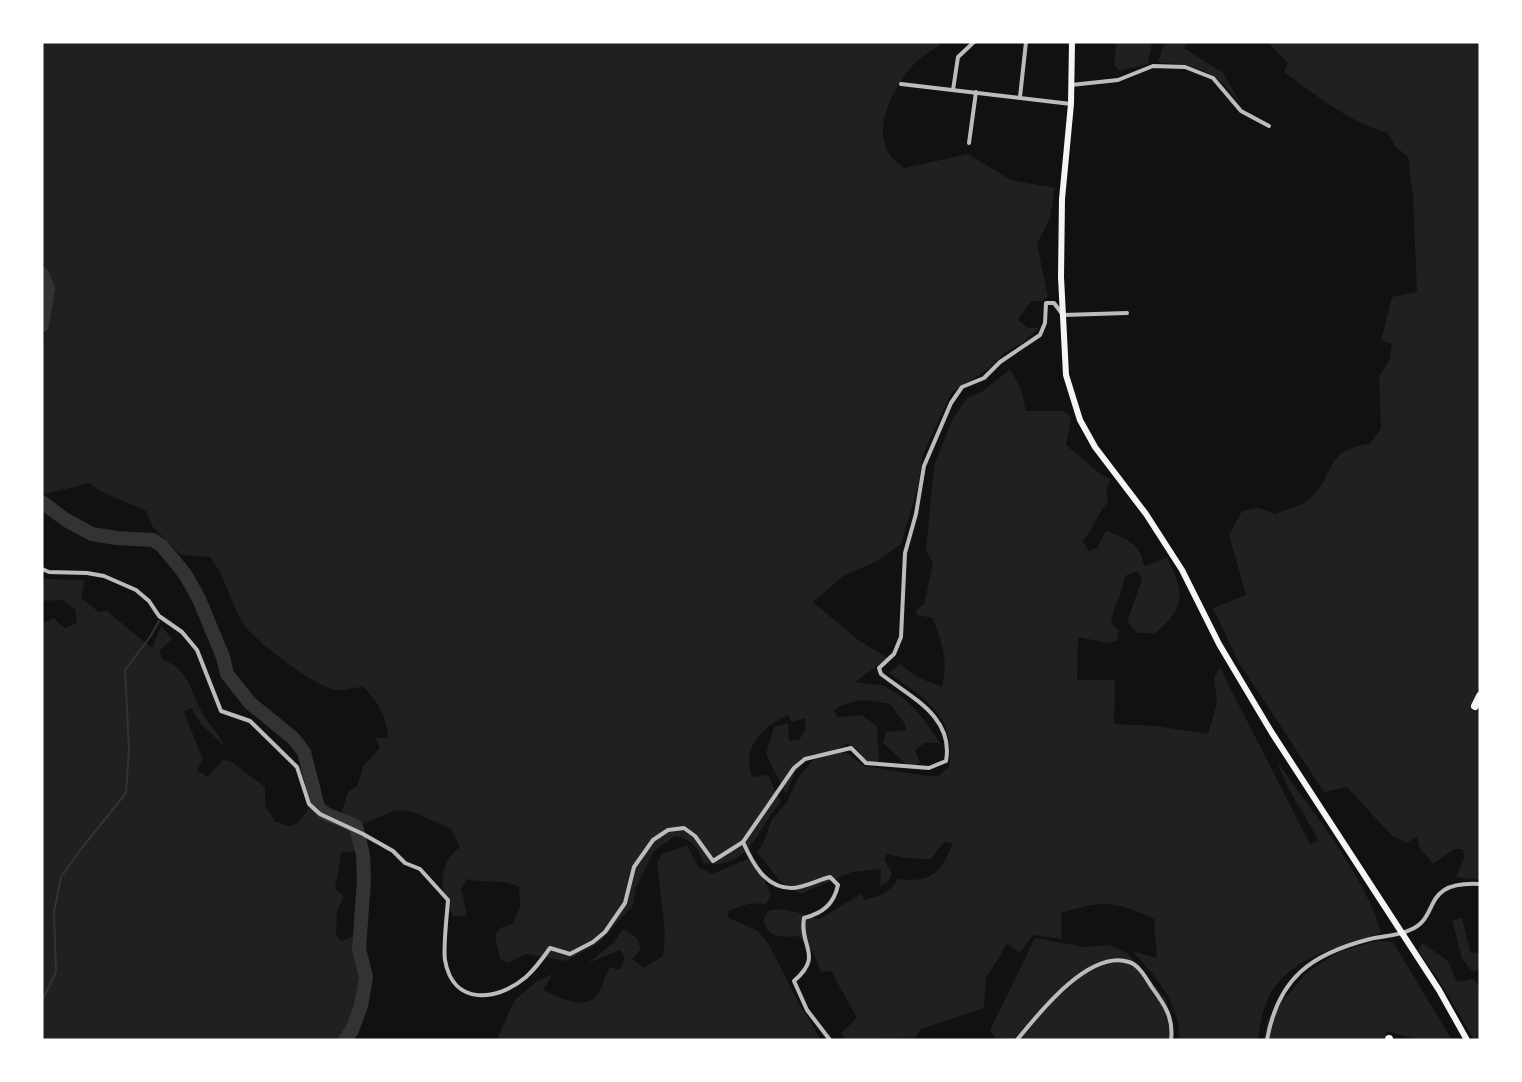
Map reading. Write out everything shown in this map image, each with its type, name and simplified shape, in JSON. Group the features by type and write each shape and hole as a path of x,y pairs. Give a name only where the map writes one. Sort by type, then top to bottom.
{"highway":[{"path":"1475,706 1480,696"}],"main road":[{"path":"1072,42 1071,104 1062,199 1063,315 1066,375 1080,420 1095,447 1146,514 1182,570 1219,644 1272,733 1439,990 1467,1040"}],"street":[{"path":"953,90 958,57 974,42"},
{"path":"1020,97 1026,42"},
{"path":"1071,85 1118,80 1153,66 1185,67 1213,78 1223,86 1241,111 1269,126"},
{"path":"901,84 1071,104"},
{"path":"969,143 976,92"},
{"path":"42,569 49,572 104,576 136,590 149,601 159,616 182,632 197,650 221,711 229,716 250,721 297,767 309,804 320,814 363,834 393,851 405,863 420,869 447,900 445,960 453,980 466,993 486,997 502,992 527,976 550,948 570,954 594,942 605,932 625,903 637,861 652,840 668,830 684,828 695,837 713,861 743,842 794,768 805,759 851,748 866,763 929,768 946,761 948,750 946,734 940,720 881,674 879,668 894,654 901,637 905,553 916,513 924,466 955,394 962,387 984,378 1000,362 1040,335 1045,323 1046,303 1054,303 1063,315 1127,313"},
{"path":"743,842 756,869 776,884 795,888 830,877 838,885 835,899 819,914 804,918 802,929 810,950 808,969 794,981 807,1010 830,1040"},
{"path":"1267,1040 1270,1022 1282,995 1294,976 1310,962 1335,949 1410,930 1423,921 1434,898 1447,888 1460,883 1480,884"},
{"path":"1017,1040 1040,1009 1090,969 1111,960 1129,962 1143,974 1167,1009 1173,1023 1171,1040"}],"shaded area":[{"path":"42,42 939,42 940,45 917,61 907,72 890,100 883,130 885,145 892,157 905,168 968,154 1011,180 1055,188 1050,218 1037,244 1048,296 1043,301 1031,301 1018,320 1029,328 1039,328 1022,343 1004,353 987,370 952,392 923,454 918,486 901,544 875,562 843,576 813,602 858,640 888,658 855,682 877,684 892,690 908,702 923,718 940,743 924,743 915,750 920,763 908,766 883,743 886,732 906,730 905,724 890,704 855,701 834,710 837,717 862,715 877,726 879,763 864,761 856,748 847,744 829,752 811,754 795,773 786,794 766,754 774,727 788,723 789,741 799,740 806,729 805,718 792,722 788,715 762,732 756,739 749,756 752,777 768,775 781,802 751,845 742,854 732,861 719,864 704,863 694,845 686,839 675,836 654,851 636,887 633,905 599,943 566,961 526,954 507,963 500,959 495,936 500,928 513,924 520,906 519,887 513,884 467,879 461,888 467,915 454,917 443,889 447,862 460,847 451,829 411,811 396,810 363,824 341,814 348,792 357,786 364,765 380,748 375,738 388,738 384,717 368,692 363,687 339,690 327,688 301,673 272,651 243,623 210,557 181,555 152,526 146,511 100,491 90,483 45,494 42,491 42,351 51,290 49,273 42,269"},
{"path":"1116,42 1152,42 1148,64 1119,71 1114,65"},
{"path":"1165,42 1188,42 1184,48 1223,73 1242,106 1224,85 1207,72 1158,62"},
{"path":"1268,42 1480,42 1480,880 1456,877 1465,855 1461,849 1454,849 1433,864 1419,847 1417,836 1407,843 1392,836 1347,787 1324,792 1239,663 1213,608 1246,595 1229,535 1242,511 1259,508 1275,514 1310,499 1318,491 1337,458 1354,447 1369,444 1381,429 1379,376 1389,361 1392,344 1381,340 1392,297 1417,292 1413,196 1408,157 1395,146 1388,133 1347,115 1284,72 1288,63"},
{"path":"1010,369 1021,389 1026,411 1063,411 1071,417 1066,445 1100,474 1111,479 1106,490 1108,502 1083,541 1089,551 1097,548 1106,531 1131,542 1139,552 1144,566 1167,558 1177,580 1179,598 1173,615 1155,633 1137,633 1127,622 1142,579 1137,571 1125,576 1111,623 1119,630 1117,641 1108,643 1078,637 1077,680 1115,680 1114,724 1155,726 1208,734 1217,703 1214,677 1220,668 1310,844 1318,841 1277,761 1351,867 1374,912 1381,933 1321,953 1294,968 1282,979 1266,1002 1258,1040 1179,1040 1176,1015 1165,991 1132,951 1157,958 1154,919 1117,905 1098,904 1061,913 1062,939 1033,935 1020,953 1007,944 986,978 984,1008 921,1029 915,1038 845,1040 841,1033 857,1018 831,971 821,972 813,952 798,936 777,936 769,931 763,921 768,911 774,910 794,912 819,919 862,894 864,900 883,893 891,888 898,879 919,879 933,874 949,853 953,843 945,842 930,859 905,858 887,854 884,859 892,873 889,881 880,886 881,869 852,872 800,894 781,882 757,852 763,844 772,819 787,802 798,778 813,760 838,752 847,753 864,766 927,776 939,776 949,767 948,734 936,711 927,701 889,673 900,664 917,677 942,687 945,660 933,618 916,615 917,609 924,604 933,563 926,551 934,466 952,420 968,397 983,391"},
{"path":"42,579 85,580 81,598 99,612 107,611 152,648 161,626 172,639 159,651 162,659 180,670 200,708 226,748 201,724 191,708 184,712 203,760 197,770 207,777 223,760 230,761 265,787 265,806 276,822 289,826 298,823 310,807 329,822 353,829 360,838 355,851 341,853 335,889 344,896 337,911 336,935 341,941 360,934 369,976 365,1009 353,1040 42,1040 42,616 45,622 54,618 65,629 77,622 75,609 62,600 42,601"},
{"path":"687,845 698,867 712,874 748,859 762,873 771,896 766,904 751,904 737,908 727,912 729,918 758,931 768,943 797,1000 821,1040 497,1040 514,1001 537,981 553,974 543,990 571,1001 586,1002 593,999 600,991 610,967 620,970 625,958 620,950 588,963 614,942 623,929 637,938 641,949 632,959 644,968 663,956 665,933 657,862 662,854"},
{"path":"1462,918 1470,952 1480,954 1480,969 1473,972 1462,959 1452,920"},
{"path":"1035,938 1084,947 1108,945 1127,953 1166,999 1174,1034 1171,1040 996,1039 990,1030"},
{"path":"1376,941 1393,942 1452,1040 1419,1040 1386,1031 1384,1040 1264,1040 1267,1020 1306,973 1338,952"},
{"path":"1422,943 1448,961 1457,982 1473,979 1480,986 1480,1040 1474,1040 1444,988 1418,950"}],"waterway":[{"path":"42,274 48,288 42,325"},
{"path":"42,502 66,520 92,534 153,540 162,546 185,574 199,599 223,657 227,674 250,703 293,738 304,752 318,807 326,814 356,826 363,855 364,880 359,949 366,977 361,1006 352,1030 345,1040"},
{"path":"42,1001 56,972 54,912 61,877 126,793 129,749 125,670 159,621"}]}
